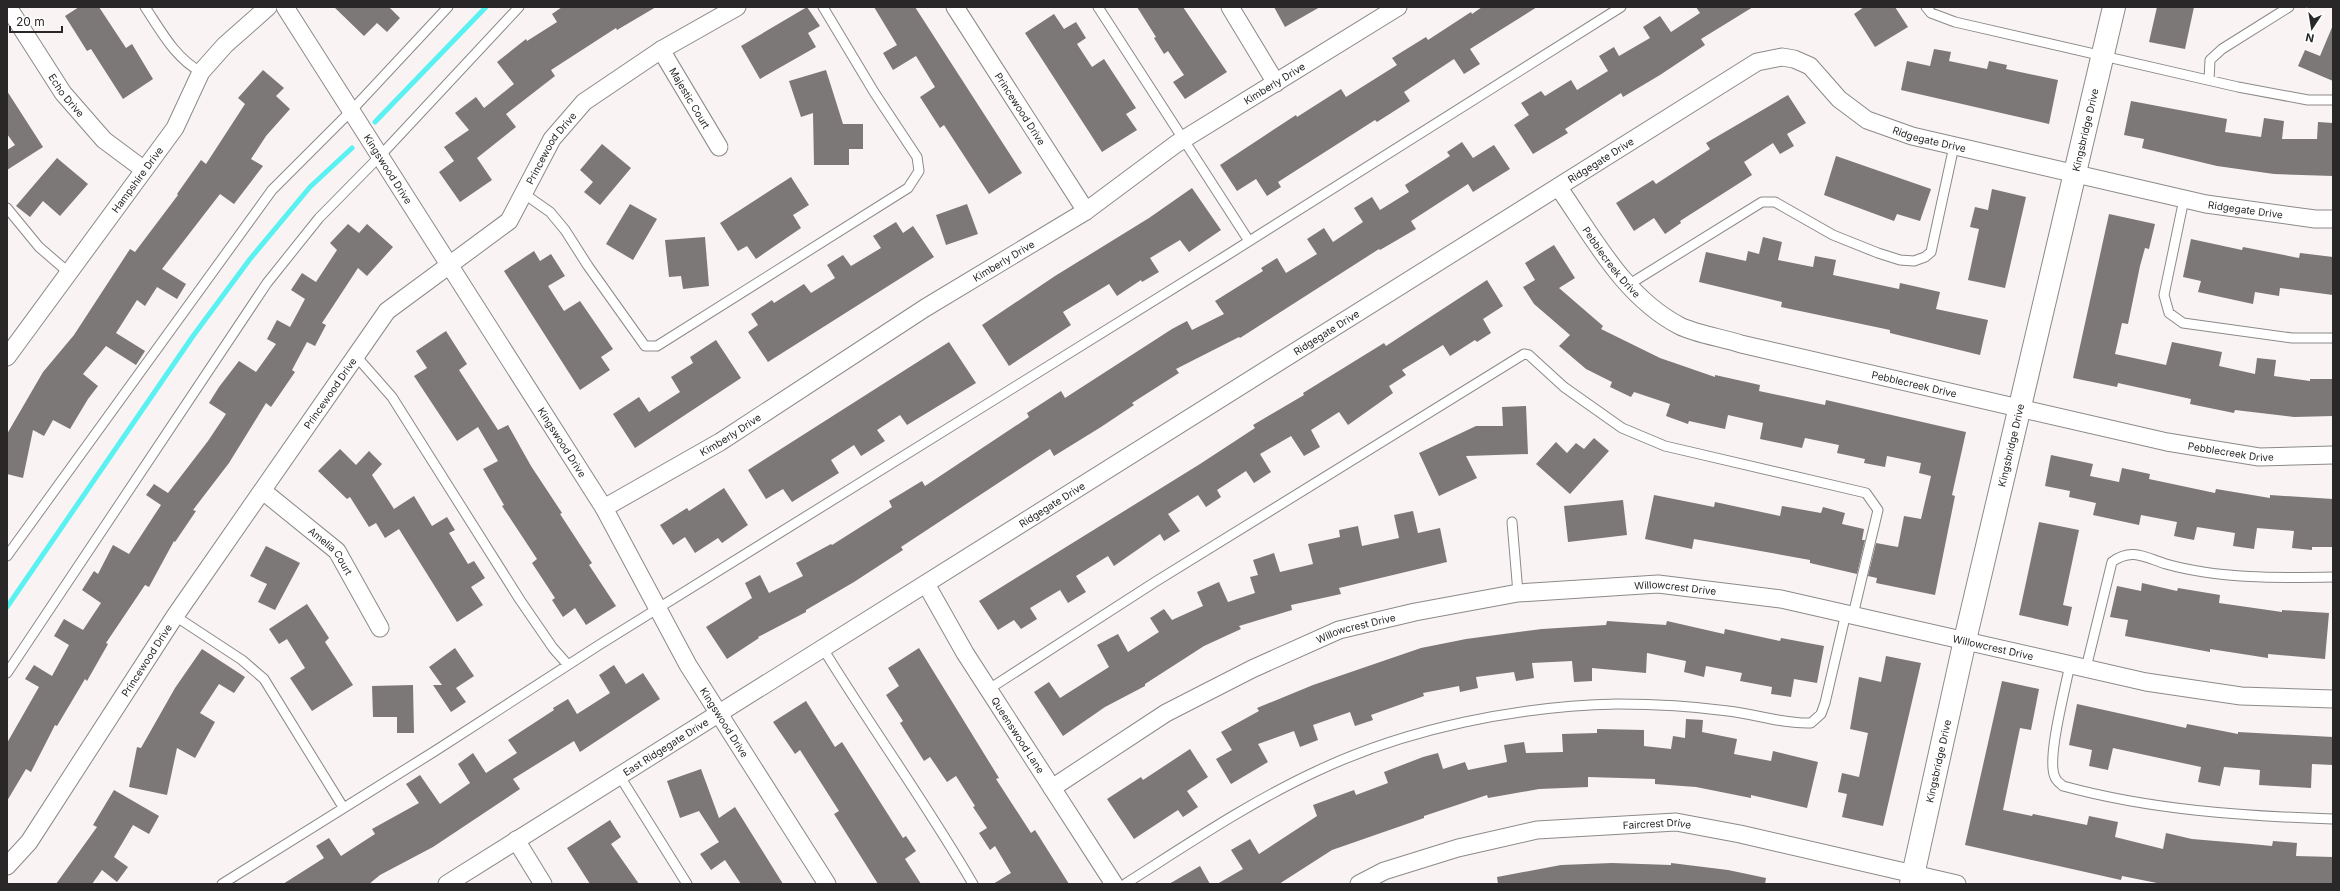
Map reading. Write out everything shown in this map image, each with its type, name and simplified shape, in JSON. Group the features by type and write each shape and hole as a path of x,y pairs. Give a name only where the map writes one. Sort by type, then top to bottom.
{"street":[{"name":"Echo Drive","path":"8,7 63,93 104,140 143,169"},
{"name":"Hampshire Drive","path":"7,357 143,169 175,128 201,72 225,45 268,7"},
{"name":"Kingswood Drive","path":"285,7 448,264 504,348 604,508 688,666 827,884"},
{"name":"Princewood Drive","path":"7,866 28,842 175,616 387,311 448,264 509,221 552,139 584,102 661,50 737,7"},
{"name":"Princewood Drive","path":"955,7 1086,211"},
{"path":"1230,7 1276,83"},
{"name":"Kimberly Drive","path":"604,508 720,442 926,308 1086,211 1183,140 1398,7"},
{"name":"Kingsbridge Drive","path":"1912,879 1964,640 2021,408 2074,174 2114,7"},
{"name":"Majestic Court","path":"661,50 719,146"},
{"name":"Ridgegate Drive","path":"926,584 1559,188 1757,62 1782,57 1794,59 1810,66 1839,99 1867,120 1912,136 2184,199 2307,218 2333,219"},
{"name":"Pebblecreek Drive","path":"1559,188 1635,294 1680,326 1741,344 2167,442 2259,457 2333,455"},
{"name":"Amelia Court","path":"263,491 337,551 380,628"},
{"name":"East Ridgegate Drive","path":"447,884 822,647 926,584"},
{"name":"Queenswood Lane","path":"926,584 989,689 1114,884"},
{"name":"Willowcrest Drive","path":"1052,788 1166,713 1252,669 1339,630 1415,612 1518,593 1658,584 1781,599 2146,682 2241,696 2333,699"},
{"name":"Faircrest Drive","path":"1359,884 1384,871 1458,848 1537,830 1676,822 1740,834 1912,879 1957,884"},
{"path":"516,840 543,884"}],"lane":[{"path":"145,7 171,46 188,65 201,72"},
{"path":"7,556 272,190 351,111 448,7"},
{"path":"7,673 267,284 319,218 380,156 519,7"},
{"path":"523,193 550,212 566,230 588,266 644,346 657,346 908,188 919,172 917,157 874,92 823,7"},
{"path":"1098,7 1249,240"},
{"path":"222,884 343,807 435,751 658,608 1621,7"},
{"path":"1926,7 1931,13 1955,22 2102,54 2209,80 2308,100 2333,100"},
{"path":"2209,80 2210,60 2222,49 2289,7"},
{"path":"1628,285 1762,202 1774,202 1833,235 1878,253 1914,261 1925,257 1931,252 1954,146"},
{"path":"2184,199 2164,295 2169,313 2183,323 2292,338 2333,338"},
{"path":"7,208 39,247 68,272"},
{"path":"989,689 1162,578 1524,354 1529,355 1564,387 1622,428 1665,446 1866,493 1878,510 1825,703 1821,714 1810,723 1683,706 1618,704 1574,706 1523,712 1457,723 1376,748 1317,771 1228,819 1125,884"},
{"path":"356,356 392,397 520,600 553,648 568,665"},
{"path":"1512,522 1518,593"},
{"path":"2333,578 2228,574 2167,564 2137,554 2122,555 2112,562 2055,739 2052,765 2055,778 2063,786 2141,804 2256,817 2333,819"},
{"path":"175,616 242,660 264,679 343,807"},
{"path":"822,647 862,713 952,848 973,884"},
{"path":"619,775 687,884"}],"building":[{"path":"79,7 99,7 126,48 132,44 153,79 123,99 91,49 87,51 65,16"},
{"path":"334,7 389,7 400,18 387,32 377,23 364,36"},
{"path":"562,7 656,7 617,30 616,28 551,70 555,76 506,114 516,127 477,158 492,180 460,202 439,172 454,161 444,147 469,130 455,113 476,97 484,108 514,84 497,62 526,39 527,41 557,22 552,14"},
{"path":"807,7 820,26 808,33 816,47 760,79 741,46"},
{"path":"874,7 915,7 1022,173 989,194 944,125 940,128 920,97 935,87 916,56 893,70 883,53 897,45"},
{"path":"1137,7 1183,7 1227,72 1185,99 1173,82 1184,75 1168,51 1164,54 1154,38 1156,37"},
{"path":"1274,7 1320,7 1285,27"},
{"path":"1482,7 1537,7 1470,49 1480,64 1464,74 1454,59 1404,92 1410,101 1377,122 1375,120 1278,182 1281,187 1267,196 1256,179 1237,191 1220,165 1296,115 1297,117 1341,89 1346,97 1397,65 1392,58 1426,37 1428,40 1471,12 1472,14"},
{"path":"1696,7 1753,7 1701,39 1705,45 1660,75 1623,97 1621,93 1565,129 1568,133 1533,154 1514,125 1529,115 1521,103 1541,91 1545,96 1571,80 1577,90 1608,71 1599,56 1614,47 1619,56 1650,38 1643,27 1660,16 1671,32 1700,13"},
{"path":"1864,7 1895,7 1908,27 1875,47 1854,14"},
{"path":"2157,7 2194,7 2185,49 2149,42"},
{"path":"1054,14 1064,29 1076,22 1086,38 1077,44 1092,67 1104,59 1136,108 1126,114 1137,130 1102,152 1025,33"},
{"path":"2333,25 2333,81 2298,66 2305,50 2320,56"},
{"path":"1934,49 1951,52 1949,61 1987,69 1989,61 2007,65 2006,69 2058,80 2049,124 1901,90 1907,61 1930,66"},
{"path":"263,70 284,88 276,96 290,109 266,136 251,159 263,166 234,204 220,194 162,269 186,284 177,299 157,287 145,306 137,300 116,333 145,351 136,365 106,346 83,374 98,386 88,399 70,429 53,420 44,436 33,430 23,478 7,474 7,434 43,372 74,335 130,249 135,252 178,195 177,194 201,160 206,164 245,104 238,98"},
{"path":"826,70 843,124 863,124 863,149 849,149 849,165 814,165 813,113 801,117 789,81"},
{"path":"7,91 43,147 7,170 7,150 15,145 7,134"},
{"path":"1788,95 1806,123 1787,134 1794,146 1780,154 1773,143 1744,162 1752,175 1680,221 1681,223 1665,234 1654,218 1634,231 1616,203 1653,180 1656,184 1710,149 1706,143"},
{"path":"2131,101 2227,119 2225,132 2261,137 2264,118 2284,121 2282,139 2317,139 2318,122 2333,123 2333,176 2274,174 2217,166 2142,148 2144,139 2124,135"},
{"path":"1462,142 1473,158 1494,145 1510,169 1473,192 1468,184 1411,221 1416,229 1380,250 1379,249 1240,338 1239,337 1176,369 1179,373 1132,403 1134,405 1101,427 1054,456 1050,449 901,547 903,550 854,582 806,610 806,612 758,637 759,638 727,659 706,627 752,598 745,583 760,575 769,593 803,576 796,563 831,544 832,545 892,507 889,501 922,481 925,486 1029,417 1027,413 1061,391 1065,398 1172,329 1187,321 1192,330 1224,314 1215,301 1263,271 1261,268 1277,258 1286,273 1317,254 1307,239 1324,228 1333,242 1363,222 1354,208 1372,197 1380,210 1409,192 1405,185 1450,156 1447,152"},
{"path":"602,144 631,168 600,205 584,192 593,182 580,170"},
{"path":"1836,156 1931,189 1920,221 1897,214 1894,221 1824,195"},
{"path":"57,158 88,184 60,216 43,201 30,217 16,206"},
{"path":"791,177 809,205 793,215 801,228 756,259 747,246 738,251 720,223"},
{"path":"1192,188 1221,230 1189,252 1180,240 1150,258 1159,272 1142,282 1141,280 1117,296 1109,284 1063,312 1071,325 1009,366 982,325 1055,276 1149,218"},
{"path":"1992,189 2026,197 2005,288 1968,280 1979,229 1970,227 1975,207 1988,210"},
{"path":"630,204 657,219 633,260 606,244"},
{"path":"967,204 978,234 946,245 936,215"},
{"path":"2109,214 2155,224 2149,249 2145,248 2140,266 2128,324 2122,323 2115,354 2166,365 2172,342 2222,352 2219,366 2255,374 2257,358 2276,360 2274,376 2310,381 2310,379 2333,379 2333,416 2294,417 2235,410 2234,413 2190,404 2191,399 2118,383 2117,387 2073,378"},
{"path":"896,222 903,233 913,226 934,257 768,362 748,332 758,325 751,314 772,300 774,303 804,284 811,293 835,278 827,265 843,255 851,266 881,248 873,236"},
{"path":"348,224 359,233 367,224 393,247 367,276 358,268 322,323 326,325 315,346 307,342 292,370 295,372 271,407 266,403 229,463 193,510 196,511 175,542 174,541 149,587 145,585 106,643 108,644 87,681 85,679 57,726 55,725 31,772 26,769 7,801 7,743 39,687 25,679 34,665 52,676 69,645 54,636 64,619 83,630 101,603 82,590 94,571 98,574 113,545 129,554 161,505 146,495 154,484 168,493 208,441 226,414 209,403 219,387 239,361 256,372 276,344 267,339 277,320 290,327 305,299 291,290 302,273 316,282 337,250 330,243"},
{"path":"705,237 709,286 683,289 681,276 669,277 665,240"},
{"path":"1763,237 1782,242 1778,260 1813,267 1815,256 1836,260 1833,275 1899,289 1900,283 1940,292 1936,309 1988,320 1980,355 1890,333 1890,330 1781,307 1782,302 1699,282 1706,252 1746,261 1748,251 1759,254"},
{"path":"2191,239 2242,250 2243,247 2299,258 2300,253 2333,257 2333,295 2280,288 2279,296 2255,292 2253,304 2198,292 2201,281 2183,277"},
{"path":"1554,245 1575,278 1559,288 1603,326 1601,329 1660,358 1715,377 1715,375 1760,385 1759,391 1825,405 1826,400 1966,432 1952,495 1955,496 1935,595 1876,583 1877,578 1868,576 1876,543 1898,547 1904,516 1921,519 1931,476 1919,473 1921,463 1887,456 1885,467 1864,463 1865,459 1837,453 1839,445 1805,438 1802,448 1760,439 1763,423 1728,415 1725,429 1689,421 1688,424 1666,416 1670,404 1634,392 1631,397 1610,387 1612,382 1586,369 1559,346 1570,335 1534,304 1523,287 1535,280 1525,263"},
{"path":"534,251 540,261 551,254 565,276 548,286 564,311 580,301 613,349 601,357 610,370 580,390 504,271"},
{"path":"1487,280 1503,306 1483,319 1491,333 1477,342 1475,340 1450,356 1443,345 1402,370 1406,375 1389,386 1393,393 1348,425 1339,412 1311,430 1320,447 1304,456 1291,436 1260,454 1271,472 1254,483 1246,471 1217,490 1221,497 1206,507 1198,495 1168,514 1180,531 1164,541 1160,534 1114,566 1108,556 1076,576 1086,592 1068,603 1060,590 1030,608 1037,619 1021,629 1014,620 998,630 979,601 1200,464 1255,428 1253,425 1304,395 1303,393 1384,343 1386,346"},
{"path":"446,331 467,364 459,370 498,430 508,425 531,466 562,513 560,514 592,563 589,565 616,606 586,625 575,608 563,617 552,600 555,598 532,563 537,559 502,506 504,505 483,469 498,461 478,427 457,441 414,376 427,368 416,351"},
{"path":"716,340 741,378 635,448 613,414 639,397 649,412 680,392 671,377 693,363 690,357"},
{"path":"949,342 976,383 907,425 900,415 877,430 885,441 861,456 854,445 831,460 839,473 792,502 783,489 766,499 748,470"},
{"path":"1526,406 1528,454 1466,456 1477,478 1439,496 1419,453 1476,426 1503,426 1502,407"},
{"path":"1594,438 1609,451 1570,494 1536,464 1556,442 1567,453 1576,443 1584,449"},
{"path":"340,449 356,465 369,451 382,464 372,475 394,509 414,496 432,526 447,517 455,530 449,533 468,564 474,561 485,578 471,587 483,605 457,622 399,529 385,538 376,523 369,527 350,497 347,499 318,471"},
{"path":"2051,455 2093,464 2090,476 2119,482 2122,468 2150,474 2149,479 2215,493 2216,489 2270,498 2270,495 2333,499 2333,547 2312,547 2312,550 2292,548 2294,531 2257,528 2254,549 2233,546 2235,533 2197,527 2194,540 2174,536 2177,522 2141,515 2139,525 2093,515 2096,503 2069,497 2070,491 2045,486"},
{"path":"724,488 748,525 722,543 718,538 695,553 685,537 673,545 660,525 687,508 689,511"},
{"path":"1654,495 1714,507 1715,502 1780,516 1782,506 1821,513 1823,507 1845,513 1842,524 1864,529 1862,540 1865,540 1857,574 1810,563 1810,560 1694,539 1692,549 1645,539"},
{"path":"1623,500 1627,535 1568,542 1564,506"},
{"path":"1413,511 1418,533 1440,528 1447,562 1339,588 1341,594 1291,605 1292,610 1239,626 1241,629 1204,646 1145,684 1145,686 1105,707 1063,736 1034,692 1049,682 1060,698 1109,667 1097,645 1118,634 1128,652 1159,632 1150,618 1164,609 1172,620 1203,606 1197,592 1219,582 1228,602 1255,593 1250,577 1258,575 1253,560 1274,553 1280,572 1313,564 1308,544 1340,537 1339,530 1358,526 1362,546 1399,538 1394,515"},
{"path":"2039,522 2079,530 2063,605 2072,607 2068,626 2019,615"},
{"path":"266,546 300,563 275,610 258,602 267,584 250,576"},
{"path":"2142,583 2177,591 2178,588 2220,595 2219,603 2282,612 2282,610 2329,613 2325,659 2268,654 2268,658 2210,649 2210,652 2125,636 2128,620 2110,617 2117,586 2141,591"},
{"path":"307,604 329,638 325,642 353,685 312,711 290,678 305,668 287,639 279,644 269,629"},
{"path":"1607,621 1666,625 1667,621 1724,634 1725,629 1780,641 1781,638 1824,646 1817,683 1794,679 1791,697 1771,694 1772,687 1740,681 1742,673 1706,666 1704,677 1684,672 1686,661 1647,653 1646,673 1592,668 1592,681 1574,682 1572,661 1532,663 1534,678 1516,681 1514,672 1476,677 1478,688 1460,692 1459,686 1423,693 1424,696 1371,715 1373,720 1355,726 1350,712 1313,725 1318,740 1300,747 1294,731 1258,744 1268,762 1231,784 1216,759 1232,750 1221,732 1259,711 1257,708 1313,685 1421,648 1466,639 1542,629 1606,625"},
{"path":"455,648 474,676 456,688 466,702 451,712 433,685 442,685 429,667"},
{"path":"919,648 999,778 996,779 1031,833 1035,830 1069,884 993,884 1011,873 995,846 990,850 979,833 987,828 973,807 975,806 956,776 947,782 930,757 924,761 900,723 903,721 886,695 899,686 888,668"},
{"path":"202,649 245,677 234,693 219,684 200,713 215,722 195,758 177,748 167,795 129,787 137,747 141,748 175,688"},
{"path":"1886,656 1921,663 1883,826 1842,817 1847,794 1838,792 1842,773 1859,777 1868,733 1850,729 1859,677 1881,682"},
{"path":"614,665 626,684 643,673 660,699 580,752 574,741 513,779 520,789 433,847 380,875 369,884 283,884 324,858 316,846 329,838 341,856 375,834 372,829 419,803 406,784 420,775 440,804 470,783 458,764 473,753 486,773 517,753 508,740 554,710 553,708 568,699 577,714 610,693 599,675"},
{"path":"2002,681 2039,689 2031,730 2020,728 2003,810 2032,816 2033,814 2087,825 2089,816 2118,822 2115,837 2163,849 2166,833 2192,839 2272,846 2273,841 2297,843 2296,856 2333,857 2333,884 2162,884 2122,876 2121,880 1965,845"},
{"path":"413,685 414,733 397,733 397,717 373,717 372,686"},
{"path":"806,701 835,747 842,742 903,838 906,836 916,851 905,859 921,884 878,884 834,814 839,811 800,750 795,754 773,722"},
{"path":"2077,704 2186,728 2187,724 2238,734 2238,732 2333,737 2333,765 2312,764 2311,788 2259,785 2260,770 2224,767 2220,786 2198,782 2201,767 2113,748 2108,770 2089,766 2092,750 2069,745"},
{"path":"1686,719 1703,720 1702,732 1737,739 1734,754 1771,761 1773,751 1818,762 1807,808 1751,795 1751,798 1696,787 1655,784 1655,779 1588,777 1588,787 1539,789 1488,798 1487,795 1424,816 1424,818 1332,850 1279,884 1217,884 1243,869 1231,850 1250,839 1259,854 1317,816 1313,805 1354,790 1356,795 1388,783 1384,772 1423,757 1438,753 1443,769 1465,762 1468,770 1507,762 1504,745 1524,742 1526,753 1563,752 1562,734 1597,733 1597,729 1644,730 1644,746 1671,749 1673,736 1685,738"},
{"path":"1190,749 1208,777 1187,791 1198,807 1183,817 1178,810 1134,839 1107,799 1141,777 1143,780"},
{"path":"701,769 719,818 735,807 783,884 741,884 725,860 711,870 700,854 719,842 699,811 680,818 667,781"},
{"path":"114,790 159,816 149,834 133,825 114,857 128,867 117,882 102,870 92,884 56,884 97,827 93,825"},
{"path":"610,820 621,837 611,844 639,884 590,884 567,848"},
{"path":"1612,863 1671,865 1671,863 1728,870 1766,878 1765,884 1498,884 1497,877 1561,865"},
{"path":"1200,866 1210,884 1169,884"}],"waterway":[{"path":"375,122 486,7"},
{"path":"7,607 193,336 250,259 310,187 352,148"}]}
